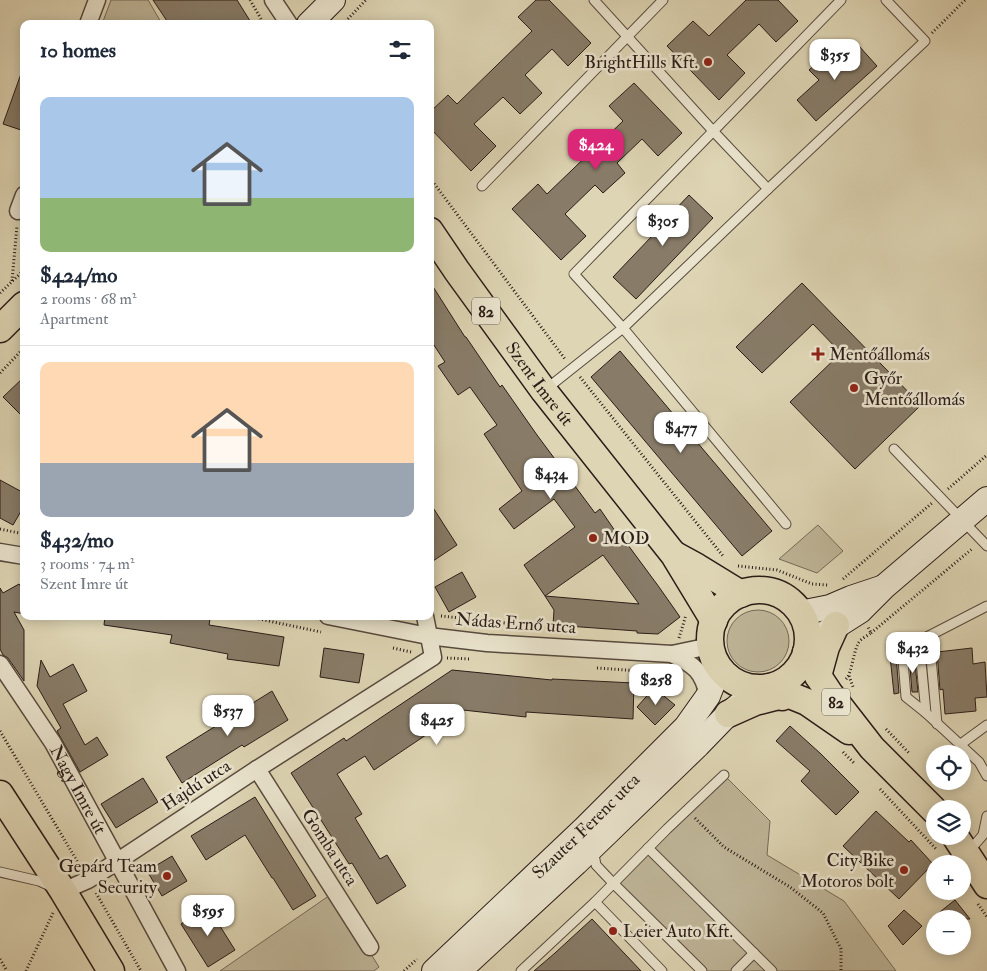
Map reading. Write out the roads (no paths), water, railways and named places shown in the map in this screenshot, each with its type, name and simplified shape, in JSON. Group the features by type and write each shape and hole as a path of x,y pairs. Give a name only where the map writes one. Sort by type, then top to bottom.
{"main road":[{"name":"Szent Imre út","path":"434,237 544,390 674,554 714,645"},
{"path":"0,329 20,310"},
{"name":"Szent Imre út","path":"674,554 741,594"},
{"path":"714,645 722,608 733,598 741,594 765,591 780,596 792,603 800,613"},
{"name":"82","path":"800,613 806,628 807,648 818,676 871,747 926,802"},
{"path":"818,676 826,648 836,625"},
{"name":"82","path":"714,645 730,679 744,686 765,688 807,702 871,747"},
{"path":"765,688 782,682 791,676 798,669 807,648"},
{"path":"728,714 755,702 779,696 807,702"},
{"path":"0,794 58,901 111,971"},
{"path":"953,846 987,885"}],"street":[{"path":"90,20 97,0"},
{"path":"274,0 286,20"},
{"path":"313,20 333,0"},
{"path":"18,211 20,206"},
{"path":"807,648 836,625 860,611 885,586 987,499"},
{"path":"0,552 20,555"},
{"path":"800,613 830,606 885,586"},
{"name":"Nádas Ernő utca","path":"348,620 428,636 487,643 672,654 714,645"},
{"path":"428,636 431,620"},
{"name":"Hajdú utca","path":"58,901 256,770 433,657 428,636"},
{"name":"Szauter Ferenc utca","path":"434,971 591,823 686,727 708,696 714,645"},
{"name":"Nádas Ernő utca","path":"672,654 689,662 702,675 708,696"},
{"name":"Nagy Imre út","path":"0,664 53,743 177,971"},
{"name":"Szauter Ferenc utca","path":"459,971 590,857 728,714 765,688"},
{"name":"Gomba utca","path":"256,770 370,947"}],"lane":[{"path":"594,0 714,132 768,188"},
{"path":"482,186 663,0"},
{"path":"786,524 623,328 574,274 841,0"},
{"path":"544,390 623,328 768,188 925,41 886,0"},
{"path":"894,449 985,543"},
{"path":"987,607 920,641 902,648 906,697 961,744 979,762 987,776"},
{"path":"930,636 937,724"},
{"path":"920,641 926,713"},
{"path":"961,744 987,725"},
{"path":"521,971 595,902 724,775"},
{"path":"953,846 983,835 987,816"},
{"path":"648,848 772,971"},
{"path":"590,857 613,883 702,971"},
{"path":"0,872 39,881 58,901"},
{"path":"595,902 662,971"},
{"path":"736,971 754,953"}],"place":[{"name":"BrightHills Kft.","path":"708,62"},
{"name":"Mentőállomás","path":"818,354"},
{"name":"Győr Mentőállomás","path":"854,388"},
{"name":"MOD","path":"593,538"},
{"name":"City Bike Motoros bolt","path":"904,870"},
{"name":"Gepárd Team Security","path":"167,876"},
{"name":"Leier Auto Kft.","path":"613,931"}]}
